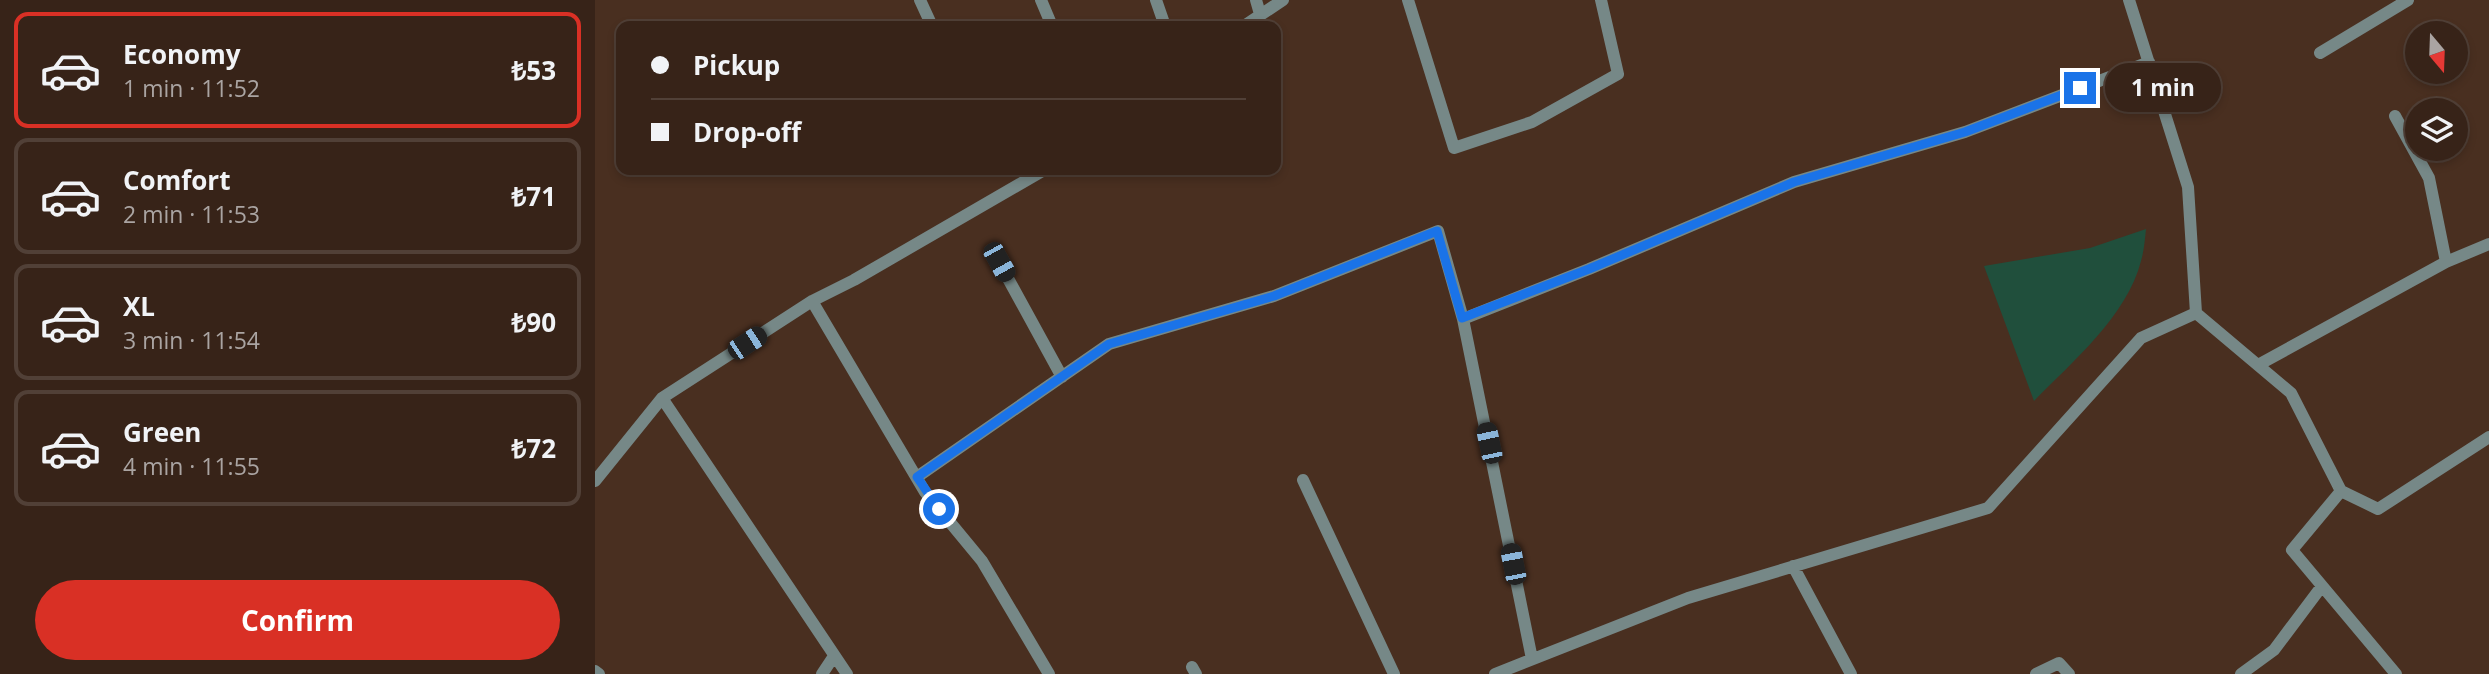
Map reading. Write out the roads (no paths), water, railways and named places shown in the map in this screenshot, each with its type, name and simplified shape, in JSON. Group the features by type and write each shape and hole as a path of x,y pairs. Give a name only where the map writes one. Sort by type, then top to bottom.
{"street":[{"path":"920,0 930,21"},
{"path":"1041,0 1050,21"},
{"path":"1156,0 1163,21"},
{"path":"1256,0 1260,14"},
{"path":"1251,21 1283,0"},
{"path":"1408,0 1454,148 1532,122 1618,74 1601,0"},
{"path":"2129,0 2189,187 2196,313 2291,393 2341,491 2378,509 2489,437"},
{"path":"2321,53 2408,0"},
{"path":"1462,318 1589,269 1794,182 1965,132 2149,62"},
{"path":"2395,116 2429,178 2447,262"},
{"path":"595,481 662,398 812,301 866,273 1035,175"},
{"path":"917,477 1109,344 1274,296 1437,231 1462,318 1532,659"},
{"path":"2258,365 2447,262 2489,244"},
{"path":"999,262 1062,377"},
{"path":"812,301 925,492 982,561 1049,674"},
{"path":"1495,674 1688,598 1988,508 2141,338 2196,313"},
{"path":"662,398 847,674"},
{"path":"1303,480 1394,674"},
{"path":"2341,491 2292,550 2396,674"},
{"path":"1793,566 1851,674"},
{"path":"2241,674 2274,650 2322,586"},
{"path":"822,674 834,656"},
{"path":"2036,674 2059,663 2069,674"}]}
